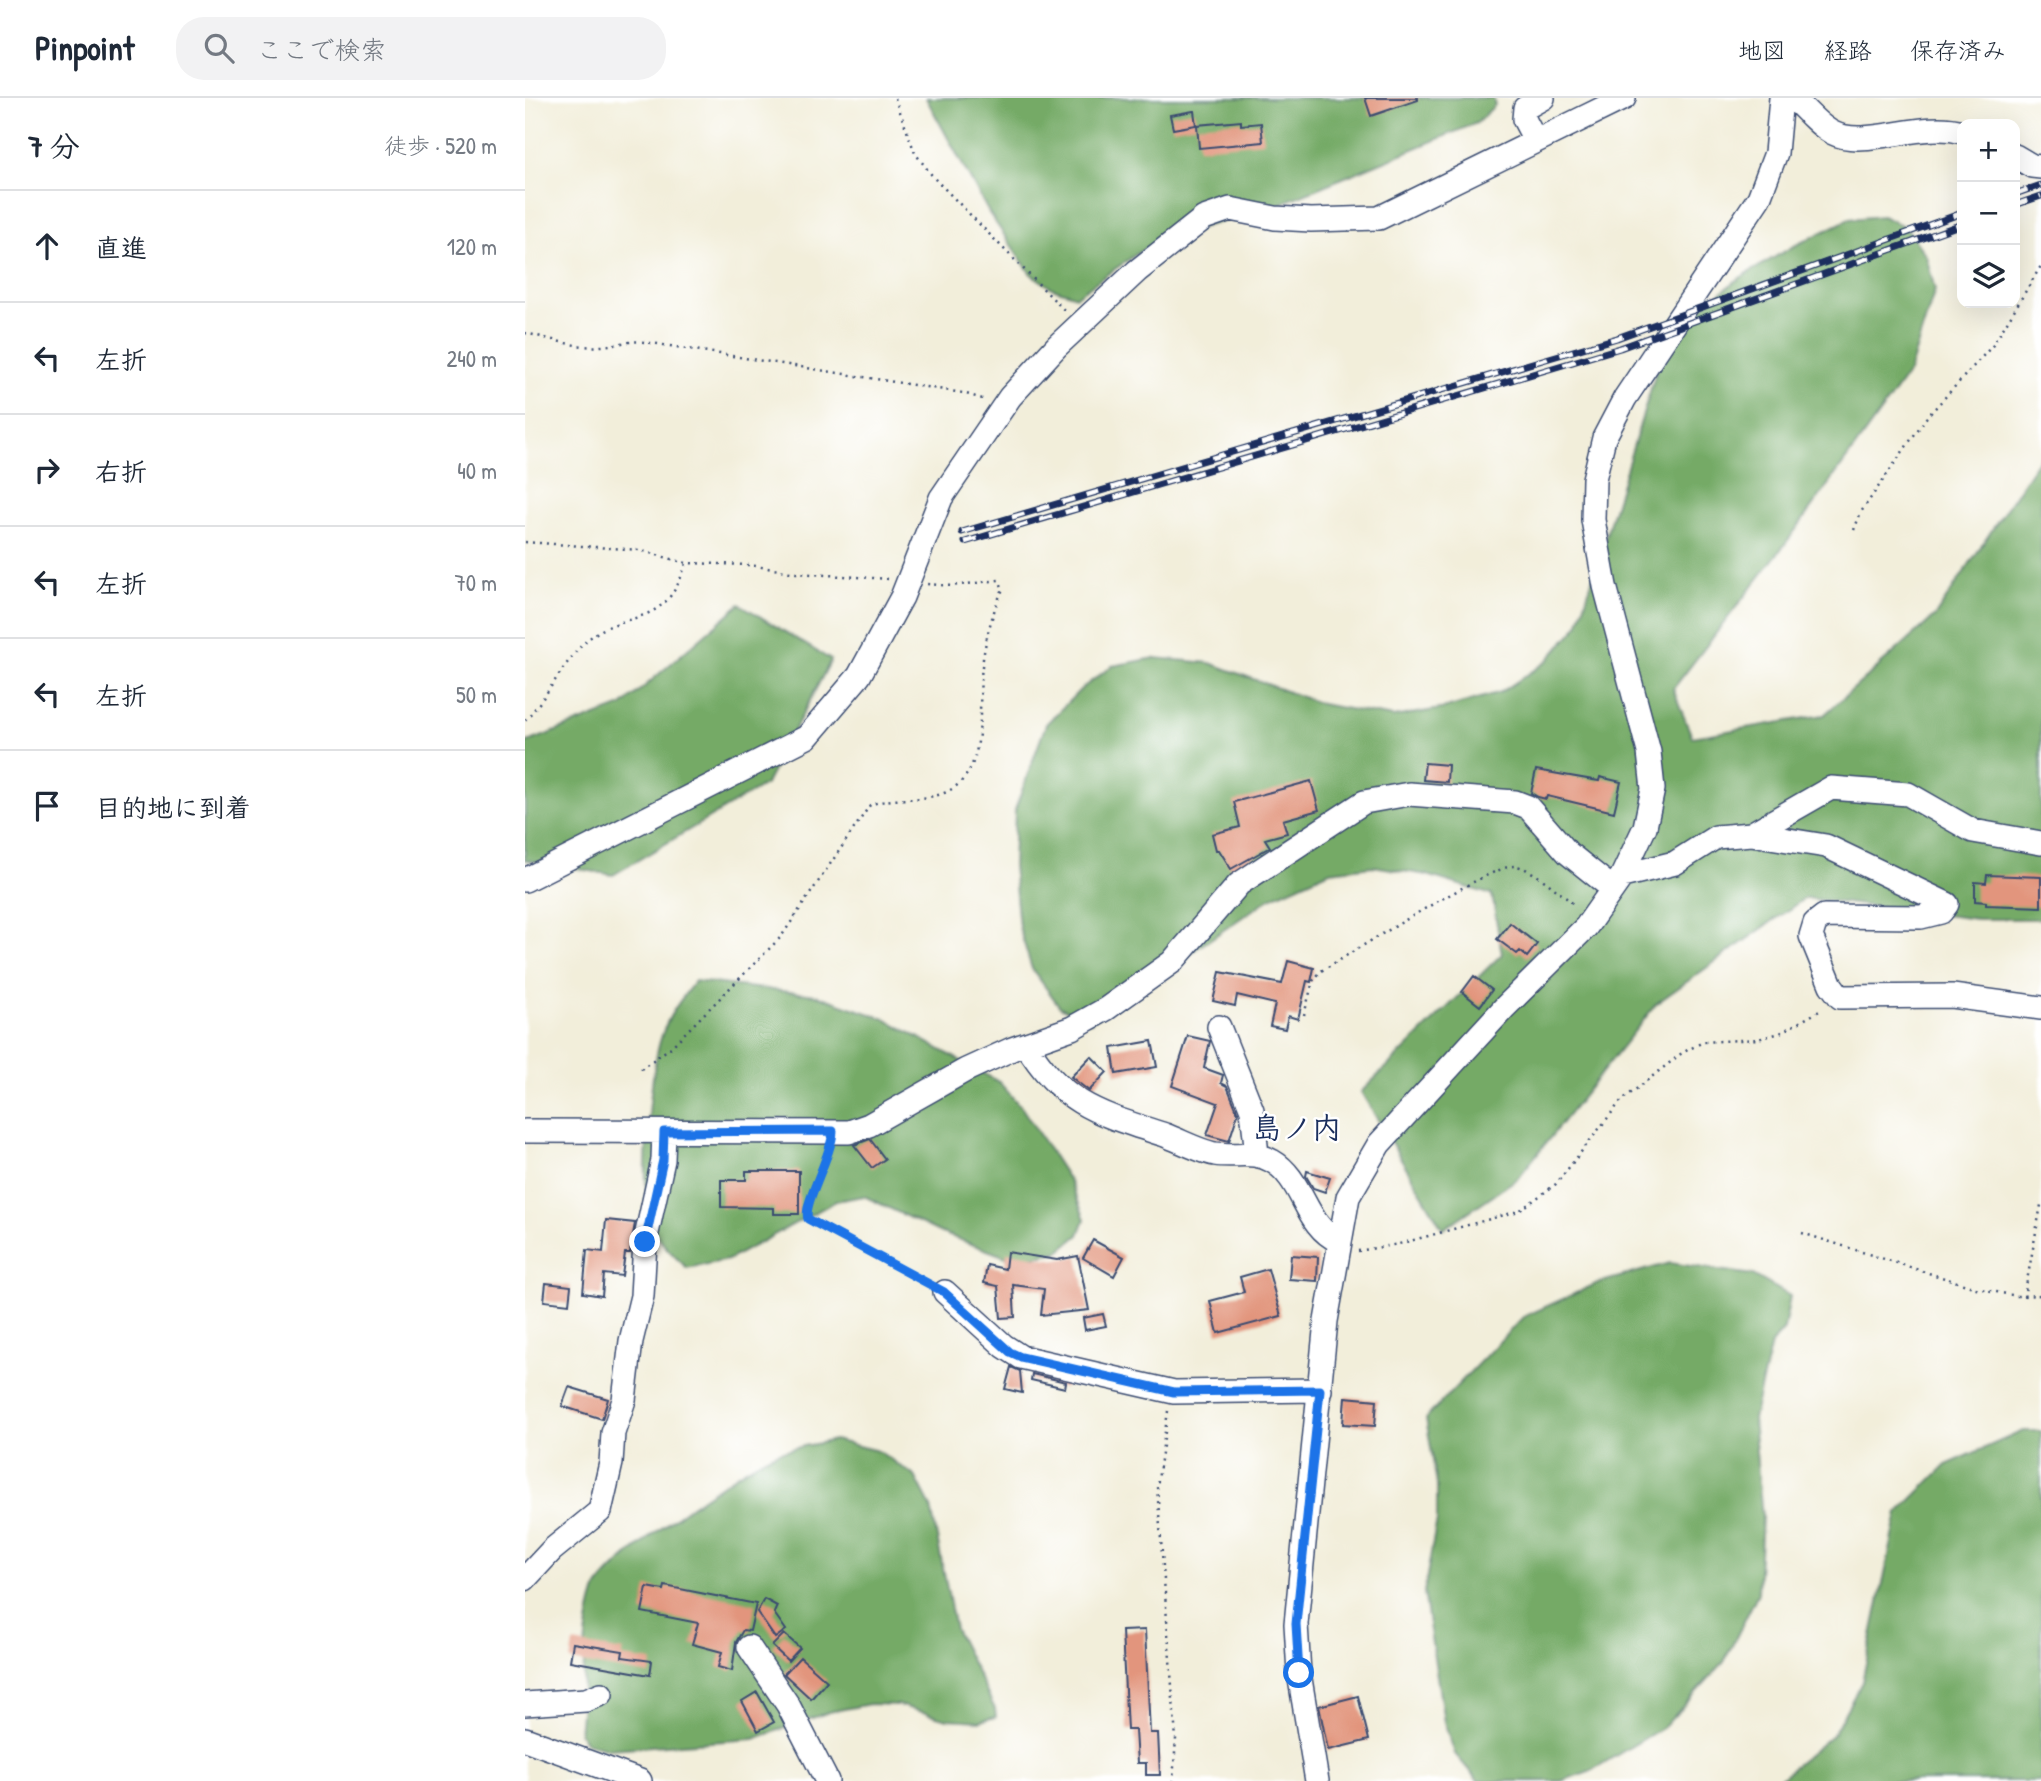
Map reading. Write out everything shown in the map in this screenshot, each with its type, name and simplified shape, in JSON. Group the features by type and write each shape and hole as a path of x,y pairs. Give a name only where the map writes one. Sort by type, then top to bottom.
{"street":[{"path":"1535,140 1524,119 1525,108 1543,98"},
{"path":"525,880 807,737 859,676 902,597 940,498 1002,408 1079,326 1137,271 1204,218 1230,209 1275,218 1379,218 1624,98"},
{"path":"1317,1781 1301,1686 1296,1624 1320,1390 1338,1246 1348,1197 1379,1144 1504,1007 1592,919 1617,883 1645,827 1654,789 1644,732 1605,586 1593,520 1594,479 1604,438 1625,398 1759,198 1776,153 1781,98"},
{"path":"1792,98 1834,134 1872,137 1942,127 1957,131"},
{"path":"2020,159 2032,166 2041,167"},
{"path":"1751,834 1831,788 1867,789 1908,794 1973,831 2041,844"},
{"path":"525,1131 849,1132 869,1125 966,1070 1072,1028 1143,983 1172,962 1239,884 1364,802 1409,794 1515,802 1528,807 1568,853 1617,883"},
{"path":"1617,883 1675,863 1716,837 1751,834 1826,846 1947,904 1941,912 1921,917 1824,916 1815,923 1811,936 1831,985 1840,997 1952,996 2041,1008"},
{"path":"1219,1027 1252,1110 1257,1154"},
{"path":"1026,1044 1040,1068 1057,1087 1103,1115 1214,1154 1257,1154 1280,1165 1319,1229 1338,1246"},
{"path":"525,1578 552,1550 600,1511 643,1285 645,1242 663,1160 664,1132"},
{"path":"944,1292 1010,1352 1021,1357 1174,1392 1320,1390"},
{"path":"750,1647 792,1714 827,1781"},
{"path":"525,1704 586,1700 601,1694"},
{"path":"525,1739 640,1781"}],"path":[{"path":"895,98 915,153 934,178 1079,326"},
{"path":"1854,530 1861,512 1926,418 1993,345 2041,266"},
{"path":"525,333 592,346 628,340 645,342 963,393 1002,408"},
{"path":"525,720 582,644 611,626 652,614 678,589 686,563"},
{"path":"1304,1015 1313,981 1321,971 1479,880 1507,867 1516,866 1539,878 1592,919"},
{"path":"1338,1246 1399,1244 1519,1211 1556,1184 1621,1101 1673,1058 1703,1042 1758,1039 1795,1028 1840,997"},
{"path":"833,1131 828,1161 806,1205 808,1219 944,1292"},
{"path":"2024,1297 2041,1205"},
{"path":"1802,1233 1976,1288 2024,1297 2041,1295"},
{"path":"1174,1392 1164,1429 1157,1487 1176,1739 1174,1781"}],"green space":[{"path":"926,98 1493,98 1495,105 1477,123 1260,212 1205,226 1144,249 1076,296 1052,288 1031,274 989,213"},
{"path":"1882,216 1906,227 1926,256 1935,290 1909,372 1792,535 1673,689 1692,737 1824,715 1935,616 2041,456 2041,919 1977,919 1805,898 1657,1003 1518,1178 1443,1229 1361,1092 1502,954 1492,895 1427,875 1373,866 1330,871 1270,898 1090,1022 1060,1007 1032,969 1019,927 1013,866 1015,810 1046,724 1081,689 1112,666 1155,658 1210,663 1321,704 1393,717 1446,708 1501,692 1546,662 1578,626 1657,369 1684,321 1738,279 1792,247 1849,219"},
{"path":"740,604 831,660 766,784 613,875 525,860 525,743 622,706"},
{"path":"695,981 816,995 885,1019 999,1082 1022,1108 1070,1182 1085,1219 1079,1235 1058,1252 1014,1260 939,1232 864,1196 836,1201 728,1260 687,1268 664,1245 651,1225 647,1201 646,1153 654,1073 662,1035 672,1013"},
{"path":"1670,1263 1753,1275 1790,1296 1784,1329 1771,1344 1753,1419 1762,1516 1758,1593 1724,1662 1665,1726 1592,1770 1561,1781 1478,1781 1455,1754 1444,1722 1424,1592 1437,1519 1437,1485 1426,1418 1523,1317 1598,1283"},
{"path":"2023,1431 2041,1431 2041,1781 1777,1781 1833,1734 1862,1682 1898,1513 1946,1465"},
{"path":"834,1440 878,1451 915,1476 931,1507 955,1629 995,1709 996,1717 980,1721 947,1719 898,1705 870,1704 829,1712 754,1739 609,1749 586,1743 579,1732 585,1644 595,1593 604,1579 646,1540 731,1478 778,1452"}],"building":[{"path":"1365,98 1418,98 1418,100 1371,116"},
{"path":"1194,111 1196,125 1173,129 1170,115"},
{"path":"1241,121 1241,125 1261,123 1263,142 1199,148 1197,125"},
{"path":"1425,763 1448,765 1447,782 1423,780"},
{"path":"1536,770 1621,782 1614,812 1547,796 1546,799 1538,797 1531,793"},
{"path":"1311,781 1319,810 1283,820 1287,833 1265,839 1270,847 1231,869 1219,850 1216,850 1212,834 1240,827 1234,802"},
{"path":"1987,875 2041,877 2041,907 1986,905 1986,902 1975,901 1975,882 1986,883"},
{"path":"1510,923 1537,944 1527,957 1520,951 1517,954 1497,939"},
{"path":"1288,961 1314,968 1311,982 1307,981 1298,1019 1288,1016 1285,1029 1270,1026 1275,1004 1237,995 1235,1006 1213,1001 1220,972 1282,984"},
{"path":"1474,976 1492,990 1480,1006 1462,992"},
{"path":"1188,1036 1210,1041 1204,1068 1223,1075 1221,1083 1227,1086 1238,1113 1229,1141 1207,1135 1218,1103 1172,1086"},
{"path":"1152,1041 1157,1067 1116,1074 1112,1048"},
{"path":"1091,1056 1107,1072 1089,1091 1071,1077"},
{"path":"870,1139 885,1159 872,1168 854,1145"},
{"path":"746,1171 799,1171 799,1214 774,1214 774,1208 721,1207 721,1180 746,1180"},
{"path":"1307,1171 1330,1178 1325,1192 1313,1188 1306,1176"},
{"path":"606,1220 635,1223 630,1253 625,1253 622,1276 604,1274 602,1296 583,1293 587,1250 603,1252"},
{"path":"1093,1240 1124,1257 1114,1276 1083,1258"},
{"path":"1007,1252 1057,1260 1078,1256 1089,1310 1041,1315 1044,1289 1013,1285 1015,1317 1001,1318 998,1286 984,1283 987,1265 1005,1269"},
{"path":"1291,1255 1318,1257 1317,1281 1289,1279"},
{"path":"1268,1269 1281,1316 1218,1333 1210,1301 1244,1292 1240,1277"},
{"path":"546,1283 571,1286 569,1304 544,1301"},
{"path":"1103,1314 1106,1326 1085,1330 1083,1318"},
{"path":"1011,1367 1020,1371 1022,1393 1005,1389"},
{"path":"1032,1374 1066,1382 1065,1388 1031,1380"},
{"path":"569,1387 608,1399 602,1419 562,1406"},
{"path":"1345,1397 1377,1400 1375,1426 1343,1424"},
{"path":"665,1586 756,1604 750,1631 743,1630 736,1642 732,1671 718,1667 722,1652 692,1644 698,1623 642,1612 647,1587 664,1590"},
{"path":"764,1599 777,1606 774,1613 786,1630 775,1638 757,1612"},
{"path":"1145,1630 1150,1733 1158,1733 1160,1775 1146,1775 1146,1763 1137,1763 1135,1730 1127,1730 1122,1631"},
{"path":"784,1634 800,1648 788,1661 772,1646"},
{"path":"573,1643 623,1651 622,1657 652,1661 650,1675 570,1661"},
{"path":"800,1657 827,1681 811,1699 784,1674"},
{"path":"757,1692 774,1722 758,1731 742,1701"},
{"path":"1358,1696 1369,1740 1328,1750 1319,1706"}],"railway":[{"path":"2020,192 2041,185"},
{"path":"2020,203 2041,196"},
{"path":"962,532 1617,338 1957,215"},
{"path":"965,542 1620,348 1957,226"}],"district":[{"name":"島ノ内","path":"1297,1127"}],"route":[{"path":"645,1242 663,1160 664,1132 833,1131 828,1161 806,1205 808,1219 944,1292 955,1305 1010,1352 1021,1357 1174,1392 1320,1390 1296,1624 1299,1673"}]}
